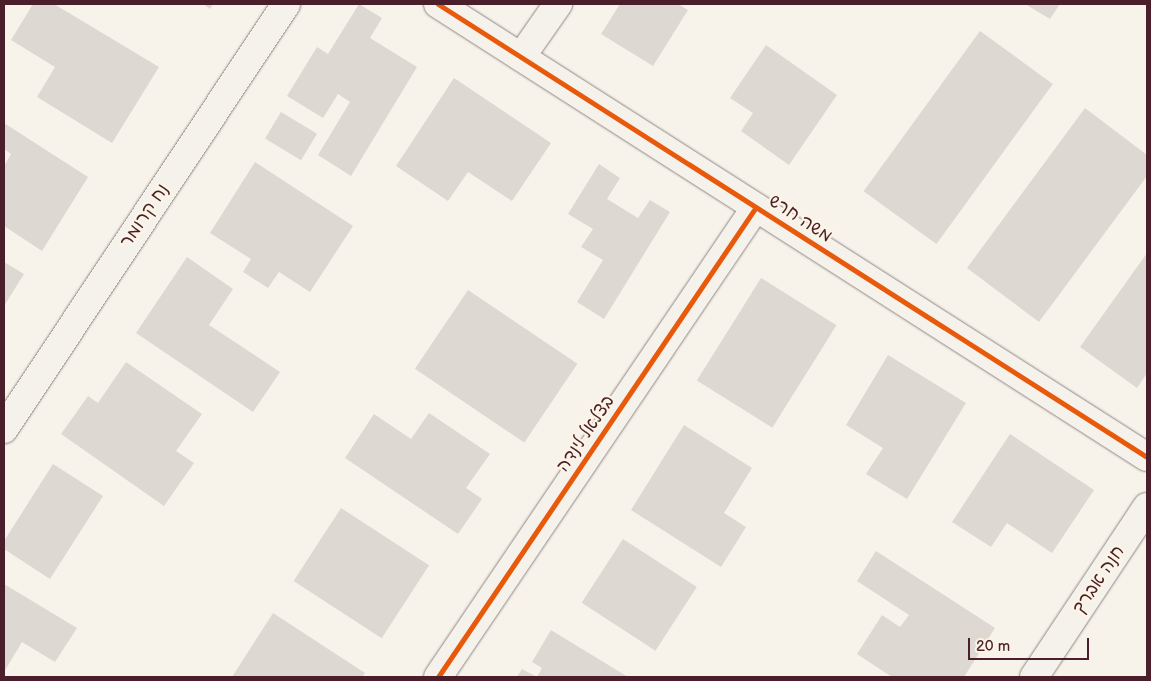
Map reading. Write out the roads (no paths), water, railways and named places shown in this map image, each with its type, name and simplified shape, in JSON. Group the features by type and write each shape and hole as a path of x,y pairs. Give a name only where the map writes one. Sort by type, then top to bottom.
{"street":[{"name":"נח קרומר","path":"4,429 286,4"},
{"name":"משה חרש","path":"438,4 1147,457"},
{"path":"521,57 558,4"},
{"name":"בצלאל לינדה","path":"438,677 756,207"},
{"name":"חנה אברך","path":"1034,677 1147,507"}]}
